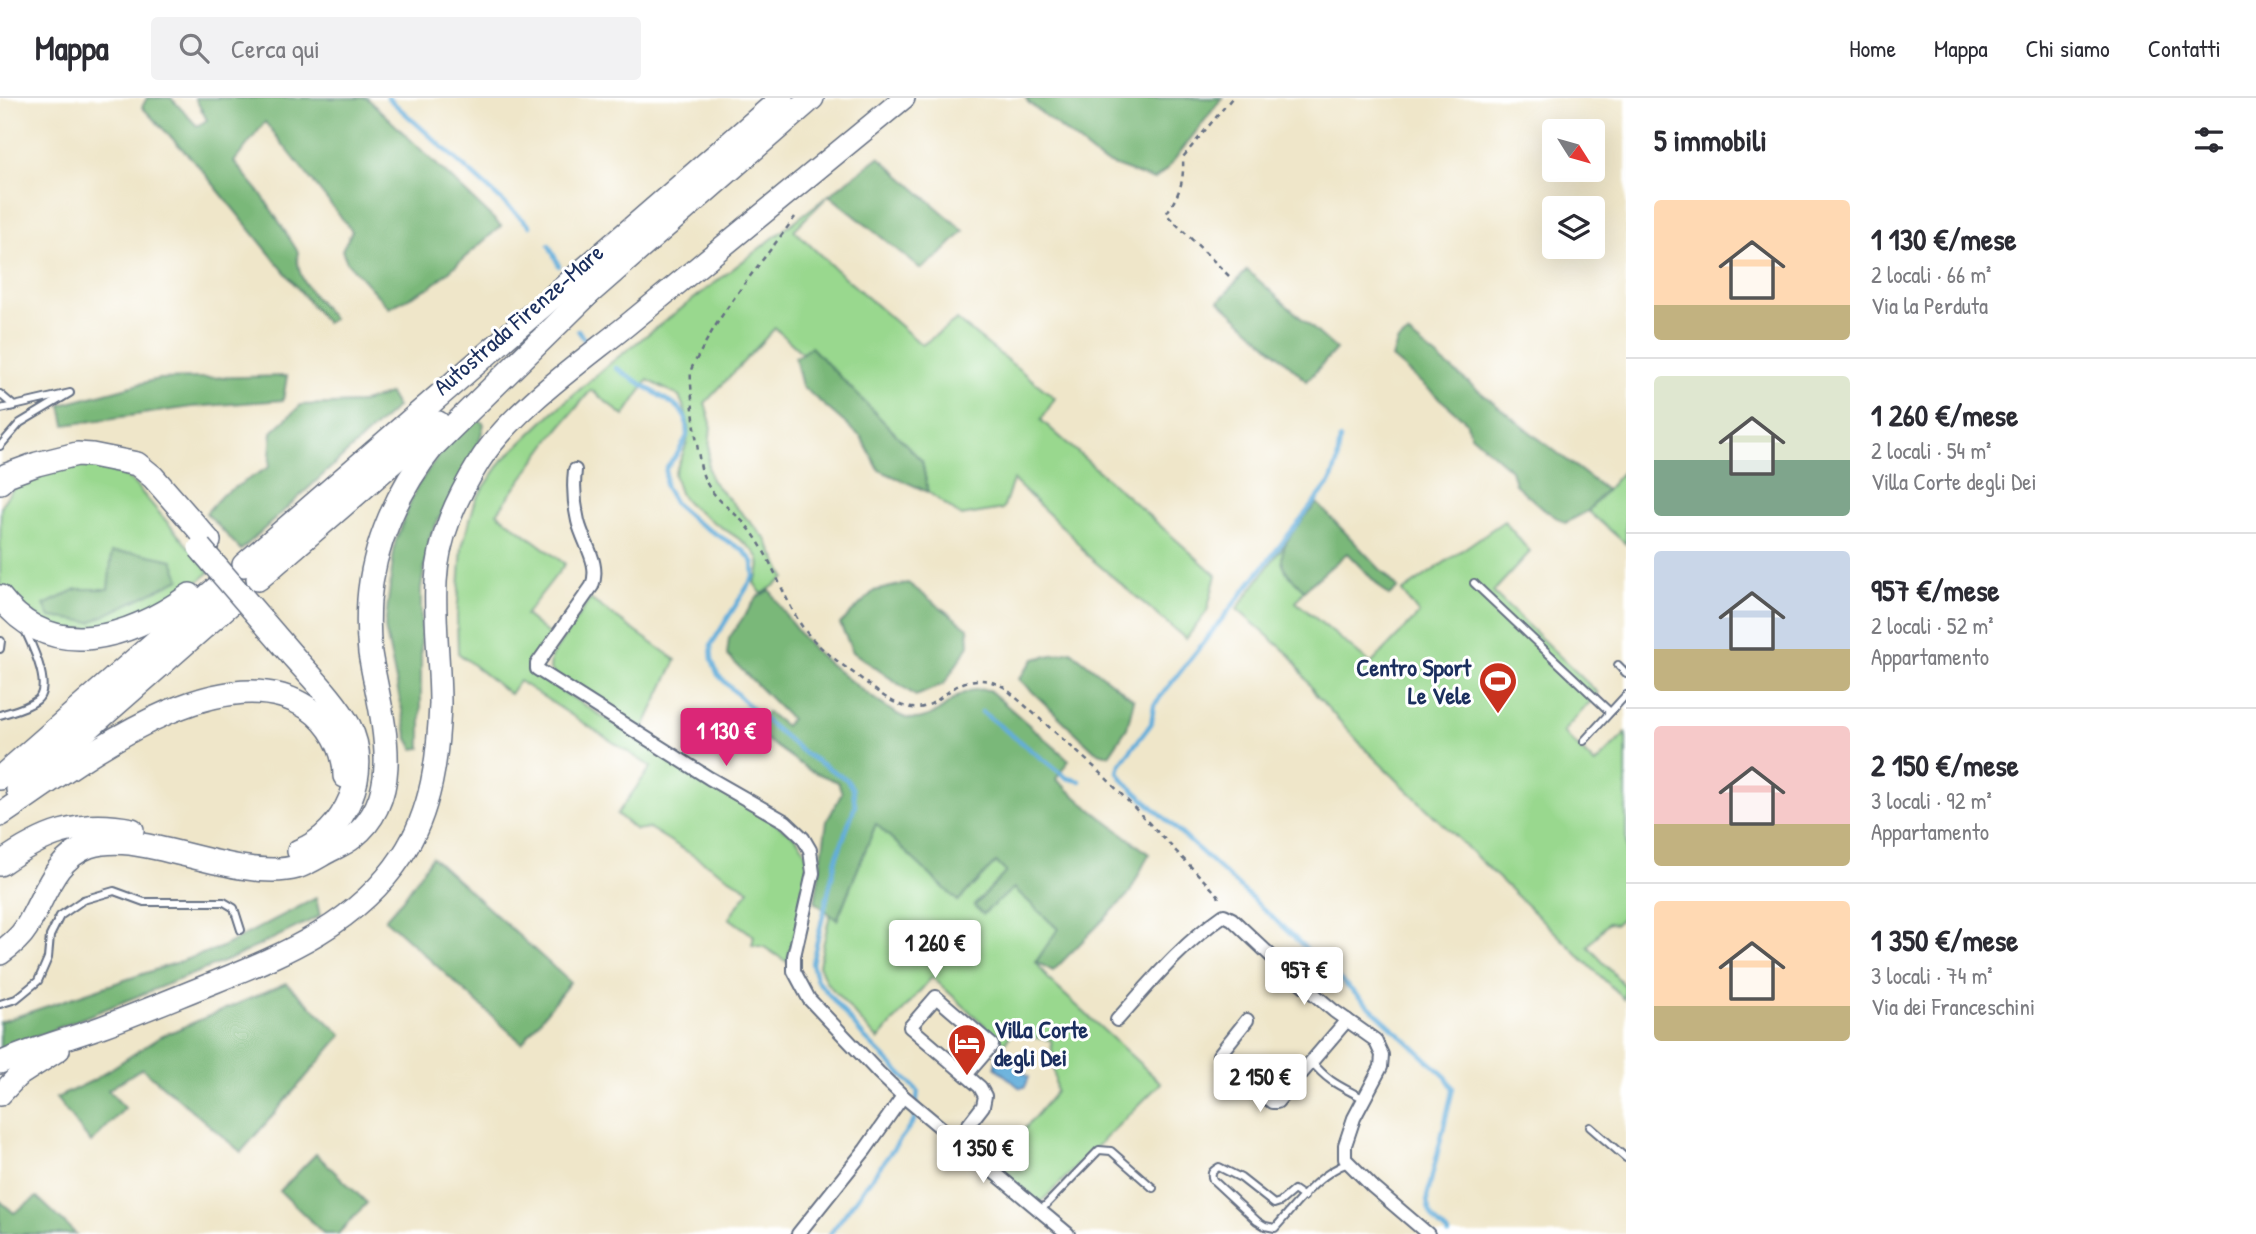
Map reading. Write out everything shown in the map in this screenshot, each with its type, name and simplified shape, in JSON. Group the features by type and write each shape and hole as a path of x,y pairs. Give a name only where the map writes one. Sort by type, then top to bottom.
{"highway":[{"name":"Autostrada Firenze-Mare","path":"782,98 304,513 247,568 591,292 812,98"},
{"path":"0,864 28,845 57,832 89,827 127,829 262,858 290,854 329,841 355,836 372,815 383,787 386,756 370,652 369,607 378,553 395,509 422,459 447,430 591,292"},
{"path":"0,482 8,475 37,464 77,454 103,457 129,471 204,545 297,650 341,713 357,752 355,783 350,799 329,841 298,867 267,870 245,867 134,843 104,842 89,846 61,864 26,928 0,953"},
{"path":"0,500 16,479 37,464"},
{"path":"0,597 20,619 41,631 56,636 90,638 114,633 219,591"},
{"path":"0,778 219,591"},
{"path":"0,806 219,591"},
{"path":"0,815 120,738 176,708 226,694 268,692 301,704 315,713 339,746 344,761 344,788 329,841"}],"main road":[{"path":"0,1063 246,970 306,942 358,906 391,871 410,842 429,795 440,706 436,580 440,552 446,526 456,503 481,458 498,436 554,385 904,98"},
{"path":"0,1095 17,1077 97,1028"}],"street":[{"path":"575,470 574,504 595,565 596,576 592,586 537,664 537,669 709,778 786,822 803,838 810,850 813,873 794,956 794,971 809,999 919,1111 1068,1234"},
{"path":"1117,1020 1198,934 1224,915 1232,919 1289,973 1375,1040 1382,1055 1381,1066 1354,1118 1345,1145 1345,1159 1427,1234"},
{"path":"956,1141 983,1106 985,1096 980,1087 966,1075 910,1027 936,997 992,1045 966,1075"},
{"path":"1247,1020 1219,1055 1223,1062 1272,1102 1277,1102 1347,1020"},
{"path":"798,1234 865,1150 903,1096"}],"lane":[{"path":"0,410 70,393 20,423 4,437 0,446"},
{"path":"0,394 14,406"},
{"path":"1474,583 1610,712"},
{"path":"0,708 0,715 30,704 38,699 43,691 41,672 20,619"},
{"path":"1618,665 1626,673"},
{"path":"1584,741 1626,695"},
{"path":"0,1004 16,999 38,981 48,958 50,936 60,916 83,901 114,891 144,901 224,902 234,908 241,930"},
{"path":"1312,1061 1324,1077 1364,1098"},
{"path":"1590,1127 1626,1158"},
{"path":"1040,1211 1099,1150 1111,1151 1153,1188"},
{"path":"1304,1197 1294,1190 1274,1204 1241,1178 1219,1167 1211,1175 1213,1181 1265,1226 1275,1228 1335,1167 1349,1163"}],"path":[{"path":"1228,276 1166,214 1180,193 1184,173 1183,157 1232,98"},
{"path":"795,217 713,328 691,371 702,475 714,495 750,530 799,622 824,651 888,699 914,709 932,703 970,679 992,681 1004,687 1101,773 1218,895 1224,915"}],"green space":[{"path":"147,98 171,98 197,126 207,120 195,98 367,98 501,226 432,286 389,308 347,262 342,250 352,231 265,122 234,162 262,195 298,252 303,280 333,319 326,323 197,164 142,107"},
{"path":"1026,98 1222,98 1167,169 1154,180 1102,161"},
{"path":"879,157 964,231 921,269 829,195"},
{"path":"829,195 794,230 922,345 957,320 1055,398 1041,420 1216,575 1207,611 1186,639 1087,555 1072,536 1013,480 1003,509 961,516 928,492 922,461 811,348 802,353 775,328 705,403 711,423 708,466 711,480 766,539 785,578 762,594 754,583 760,564 752,549 698,511 680,493 674,474 686,444 688,427 679,396 648,380 624,416 591,390 552,437 497,513 565,564 525,615 552,637 528,670 798,840 806,854 807,877 787,962 764,947 752,945 754,936 729,918 749,890 649,828 636,830 617,814 651,767 519,681 510,694 458,653 457,617 462,547 476,499 503,460 552,413 613,361"},
{"path":"1247,270 1336,349 1307,381 1219,301"},
{"path":"1408,334 1606,490 1588,511 1565,523 1542,508 1515,484 1511,470 1471,435 1466,421 1392,358 1397,342"},
{"path":"811,347 922,461 928,492 879,470 861,437 802,386 795,358"},
{"path":"287,376 283,400 192,407 65,425 61,405 158,379"},
{"path":"389,394 397,407 241,550 206,513 222,495 269,467 272,432 301,405 360,403"},
{"path":"477,418 484,424 479,443 430,536 421,588 421,748 414,749 408,739 385,628 395,543 416,488 447,443"},
{"path":"55,464 108,467 131,480 210,572 192,587 125,625 59,631 5,594 0,585 1,508 16,486"},
{"path":"1626,468 1626,544 1588,511"},
{"path":"1317,503 1398,588 1389,596 1347,553 1304,590 1289,575 1282,561 1286,543"},
{"name":"Centro Sport Le Vele","path":"1504,521 1530,552 1493,592 1598,693 1563,732 1595,764 1626,733 1626,915 1616,924 1608,923 1588,946 1626,987 1624,999 1367,751 1316,695 1291,656 1237,609 1286,542 1283,551 1285,569 1304,590 1296,602 1371,664 1419,614 1402,592"},
{"path":"112,552 140,553 173,560 180,579 91,622 50,617 44,605 77,589 108,589"},
{"path":"908,583 968,628 969,645 944,684 916,696 853,652 840,624 874,591"},
{"path":"770,590 790,622 815,651 859,688 898,714 908,718 922,718 932,715 967,692 989,690 1069,760 1056,779 1149,854 1129,894 1053,971 1036,962 1058,929 1014,888 983,914 974,906 1006,872 996,862 958,901 876,824 837,920 815,902 827,821 842,793 838,782 809,770 753,730 767,712 785,726 791,719 727,655 729,638 758,596"},
{"path":"590,599 676,660 643,729 555,675 550,669 551,657"},
{"path":"1071,651 1134,700 1127,728 1109,755 1095,751 1019,679 1034,659"},
{"path":"876,823 958,901 996,862 1007,872 974,905 983,914 1014,888 1058,929 1036,962 1050,981 1161,1083 1031,1212 986,1174 1056,1092 1051,1040 1012,1034 1004,1043 932,977 878,1040 826,982 819,965 830,914 837,920"},
{"path":"432,857 570,982 522,1043 385,919 403,899"},
{"path":"316,898 320,916 233,958 0,1051 0,1022 220,948"},
{"path":"286,983 342,1035 241,1152 142,1068 108,1090 125,1108 91,1143 56,1098 92,1081 160,1037"},
{"path":"316,1154 367,1203 338,1234 324,1234 280,1191"},
{"path":"37,1197 76,1234 0,1234 0,1201 14,1213"}],"water":[{"path":"1004,1056 1029,1077 1025,1087 1020,1088 995,1067 996,1059"}],"waterway":[{"path":"388,98 530,226"},
{"path":"549,245 559,266"},
{"path":"578,330 586,342"},
{"path":"616,368 679,408 686,419 687,436 666,468 665,486 675,504 696,522 744,551 753,562 754,576 711,645 712,660 718,675 753,710 804,753 846,779 853,789 855,806 836,859 812,963 816,979 864,1037 918,1091 914,1121 830,1234"},
{"path":"1340,439 1331,481 1154,705 1151,724 1120,764 1118,772 1123,780 1446,1077 1453,1088 1427,1197 1433,1218 1449,1234"},
{"path":"982,712 1067,778 1080,781"}],"place":[{"name":"Centro Sport Le Vele","path":"1498,715"},
{"name":"Villa Corte degli Dei","path":"967,1077"}]}
